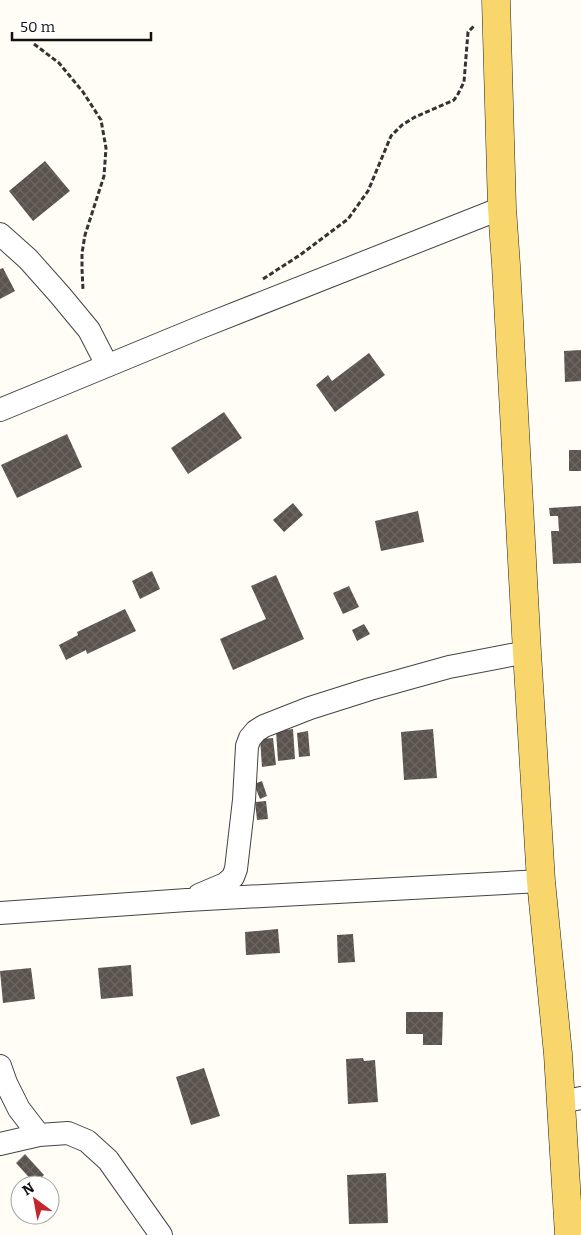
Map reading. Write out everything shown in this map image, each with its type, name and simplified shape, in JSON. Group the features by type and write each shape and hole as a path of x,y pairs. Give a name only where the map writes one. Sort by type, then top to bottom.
{"main road":[{"path":"497,4 502,208 541,881 558,1054 571,1100 567,1235"}],"street":[{"path":"0,410 353,266 502,208"},
{"path":"0,234 28,259 89,330 107,365"},
{"path":"187,900 225,884 233,877 236,869 243,809 247,746 250,738 256,731 310,708 370,689 449,667 527,652"},
{"path":"0,913 187,900 541,881"},
{"path":"0,1066 19,1109 38,1134"},
{"path":"0,1144 38,1134 68,1133 87,1141 108,1160 161,1235"}],"path":[{"path":"262,279 300,255 348,219 368,191 391,136 402,125 415,117 454,100 464,82 468,32 497,4"},
{"path":"34,44 60,63 83,92 101,120 106,148 104,176 85,235 82,253 84,296"}],"building":[{"path":"45,161 70,191 33,221 9,191"},
{"path":"3,268 15,291 0,299 0,269"},
{"path":"581,350 581,381 565,382 564,351"},
{"path":"369,353 385,375 335,412 316,385 328,375 332,381"},
{"path":"224,412 242,438 188,474 171,448"},
{"path":"67,434 82,467 17,498 1,465"},
{"path":"569,450 581,450 581,471 569,471"},
{"path":"293,503 303,515 284,532 273,520"},
{"path":"581,506 581,563 553,564 551,531 559,531 558,516 550,516 549,508"},
{"path":"418,511 424,542 381,551 375,521"},
{"path":"152,571 160,589 140,599 132,581"},
{"path":"276,575 304,639 233,670 220,639 266,619 251,586"},
{"path":"349,586 359,607 343,614 333,593"},
{"path":"125,609 136,631 87,654 86,650 66,660 59,645 78,635 77,632"},
{"path":"364,624 370,634 357,641 352,630"},
{"path":"293,729 295,759 278,761 276,731"},
{"path":"433,729 437,778 404,780 401,732"},
{"path":"308,731 310,756 299,757 297,733"},
{"path":"273,738 276,765 262,767 260,739"},
{"path":"262,781 267,796 260,799 254,784"},
{"path":"266,801 268,819 257,820 255,802"},
{"path":"278,929 280,953 246,955 245,932"},
{"path":"353,934 355,962 338,963 337,935"},
{"path":"131,965 133,996 101,999 98,968"},
{"path":"31,968 35,999 3,1003 0,971"},
{"path":"406,1012 443,1012 442,1045 423,1045 423,1034 406,1034"},
{"path":"363,1058 364,1061 375,1060 378,1102 348,1104 346,1059"},
{"path":"204,1068 220,1116 191,1125 176,1077"},
{"path":"25,1154 44,1175 27,1175 16,1163"},
{"path":"386,1173 388,1223 349,1224 347,1175"}]}
